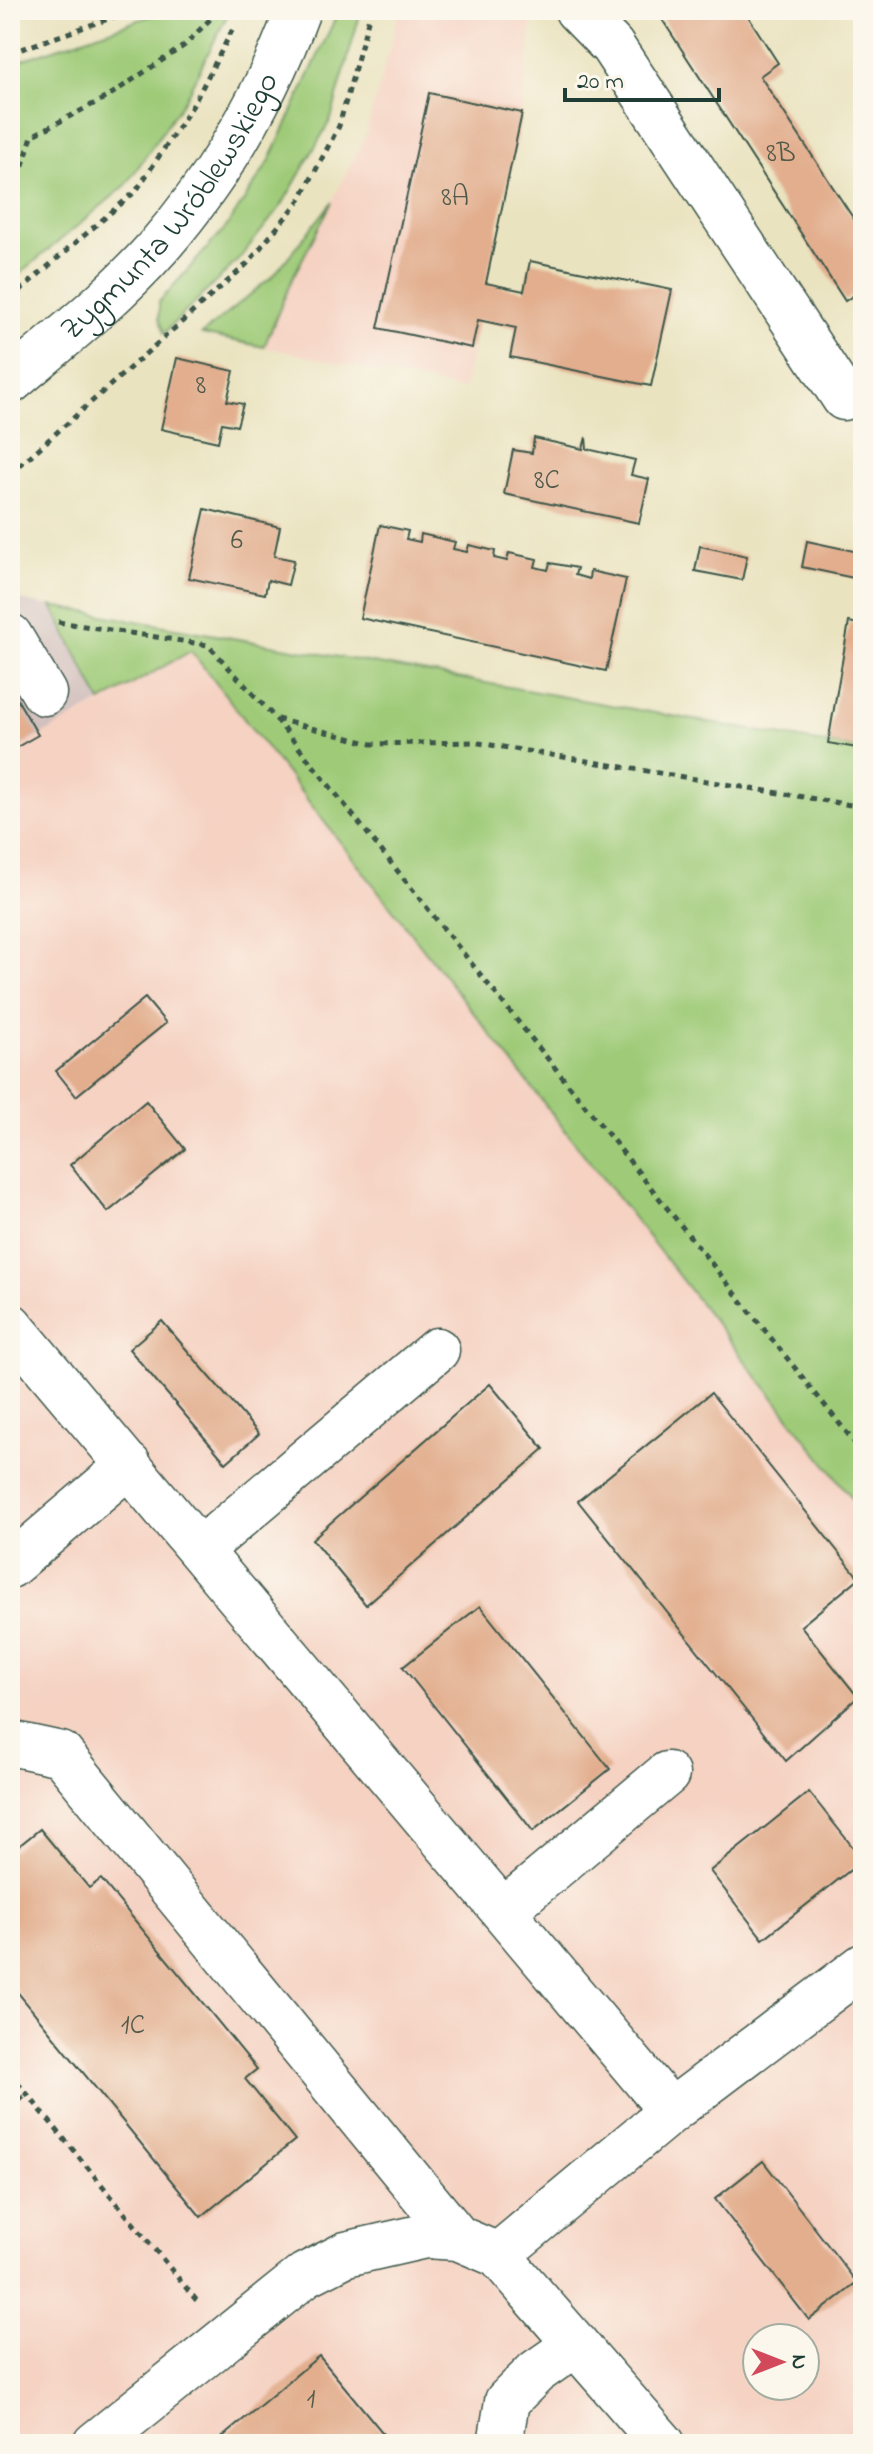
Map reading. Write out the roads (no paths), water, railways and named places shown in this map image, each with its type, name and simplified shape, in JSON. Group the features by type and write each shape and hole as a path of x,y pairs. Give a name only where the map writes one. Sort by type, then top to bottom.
{"street":[{"name":"Zygmunta Wróblewskiego","path":"10,382 105,299 158,247 211,181 261,100 298,10"},
{"path":"577,10 612,46 844,398"},
{"path":"10,636 44,693"},
{"path":"10,1325 671,2111"},
{"path":"200,1550 437,1350"},
{"path":"10,1566 129,1465"},
{"path":"10,1743 61,1754 458,2238"},
{"path":"503,1911 667,1774"},
{"path":"498,2255 671,2111 863,1966"},
{"path":"95,2444 305,2275 346,2254 425,2236 458,2238 498,2255 663,2444"},
{"path":"500,2444 507,2401 536,2372 576,2344"}]}
